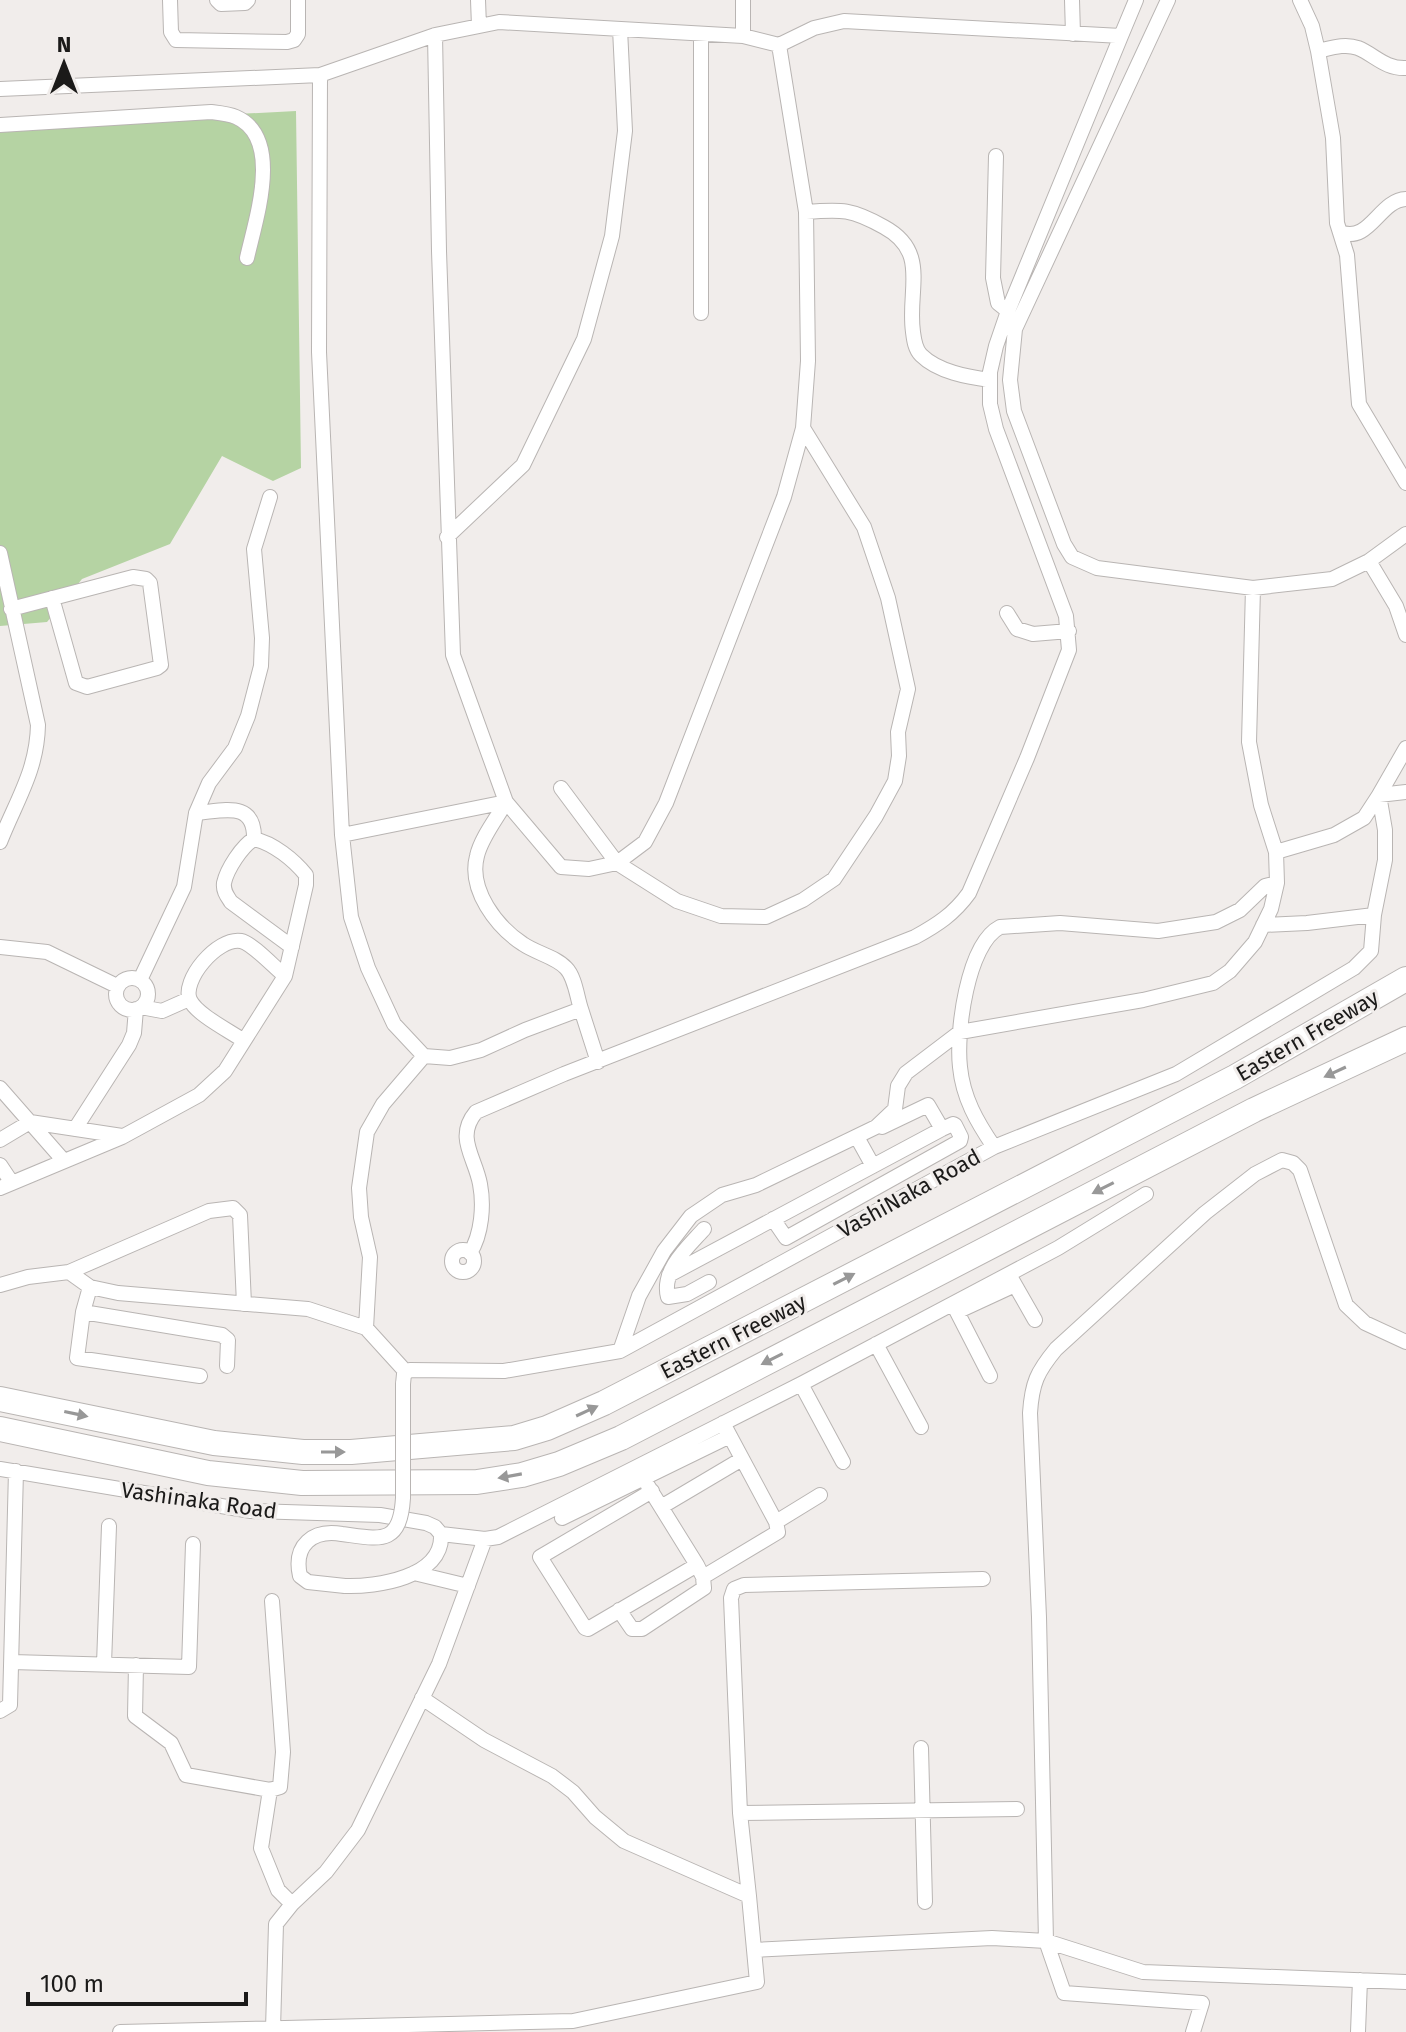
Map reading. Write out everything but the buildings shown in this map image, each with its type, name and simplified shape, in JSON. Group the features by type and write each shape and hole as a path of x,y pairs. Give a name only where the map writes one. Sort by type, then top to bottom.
{"highway":[{"name":"Eastern Freeway","path":"0,1399 214,1443 303,1452 351,1452 514,1438 547,1428 604,1403 1221,1085 1406,979"},
{"name":"Eastern Freeway","path":"0,1429 208,1473 302,1483 477,1482 522,1475 559,1464 621,1438 1254,1110 1406,1039"}],"street":[{"path":"170,0 171,32 176,40 287,42 294,40 298,34 298,0"},
{"path":"217,0 221,4 245,3 248,0"},
{"path":"478,0 479,26"},
{"path":"743,0 743,36"},
{"path":"1072,0 1073,34"},
{"path":"470,1253 477,1238 482,1198 480,1181 466,1146 469,1120 476,1112 512,1095 915,937 942,923 969,893 1069,650 1066,616 996,429 990,404 990,380 996,346 1136,0"},
{"path":"1168,0 1015,329 1010,380 1014,411 1064,544 1072,557 1097,568 1253,588 1332,579 1369,561 1406,534"},
{"path":"1300,0 1312,26 1318,51 1333,138 1337,223 1347,255 1359,404 1406,483"},
{"path":"0,89 320,75 435,35 499,22 743,36 779,45 814,28 844,21 1121,36"},
{"path":"447,537 523,465 584,339 612,236 625,131 620,29"},
{"path":"435,35 447,537 453,655 506,802 561,867 589,869 617,863 645,842 666,803 784,497 803,428 809,312 806,212 779,45"},
{"path":"701,35 701,313"},
{"path":"1318,51 1337,46 1357,48 1395,69 1406,68"},
{"path":"320,75 319,352 342,835 351,917 368,968 394,1024 424,1056 450,1058 481,1050 581,1009"},
{"path":"0,125 211,112 237,117 252,130 261,144 264,178 247,258"},
{"path":"996,156 994,293 998,303 1008,311"},
{"path":"1340,232 1358,233 1373,223 1390,203 1406,199"},
{"path":"806,212 839,210 858,213 889,230 910,248 914,273 912,323 914,344 920,355 960,375 990,380"},
{"path":"561,788 617,863 677,901 721,916 766,917 803,900 834,879 895,781 899,756 898,732 908,689 888,598 864,527 803,428"},
{"path":"140,980 184,887 196,813 209,783 244,732 261,666 262,638 254,549 270,497"},
{"path":"0,555 6,601 38,725 32,770 0,842"},
{"path":"1369,561 1396,606 1406,635"},
{"path":"6,601 52,598 133,577 146,579 150,583 161,665 87,687 76,683 52,598"},
{"path":"620,1351 639,1296 664,1251 691,1216 722,1195 756,1185 876,1127 895,1109 898,1086 906,1073 960,1032 1143,1000 1213,983 1238,962 1255,942 1277,883 1276,852 1261,805 1249,742 1253,588"},
{"path":"1007,613 1017,629 1033,634 1069,631"},
{"path":"1276,852 1344,829 1364,818 1406,748"},
{"path":"1379,795 1406,792"},
{"name":"VashiNaka Road","path":"404,1378 415,1369 504,1371 620,1351 994,1147 1176,1074 1354,968 1371,951 1374,915 1383,879 1386,846 1379,795"},
{"path":"342,835 506,802"},
{"path":"506,802 477,855 478,884 493,916 503,928 524,945 557,962 569,972 598,1062"},
{"path":"196,813 244,812 254,827 254,839"},
{"path":"0,1165 6,1185 122,1137 199,1095 225,1071 285,976 292,947 306,875 265,841 254,839 245,844 224,882 224,892 231,902 292,947"},
{"path":"994,1147 971,1112 960,1068 961,1017 972,970 988,937 1000,927 1060,923 1158,931 1216,922 1240,910 1268,884 1277,883"},
{"path":"1263,925 1374,915"},
{"path":"244,1041 200,1011 189,999 188,987 202,964 215,948 226,941 244,941 285,976"},
{"path":"0,947 47,952 117,986"},
{"path":"75,1129 129,1045 138,1008 148,994 140,980 130,978 117,986"},
{"path":"117,986 116,997 121,1006 162,1011 189,999"},
{"path":"366,1328 370,1257 361,1217 359,1188 367,1132 383,1104 424,1056"},
{"path":"0,1088 64,1161"},
{"path":"773,1219 783,1237 790,1236 960,1141 961,1137 926,1105 840,1149"},
{"path":"669,1275 873,1166 949,1128 975,1119"},
{"path":"0,1140 30,1122 122,1137"},
{"path":"858,1139 873,1166"},
{"path":"1193,2032 1202,2003 1064,1993 1046,1941 1039,1617 1030,1413 1032,1386 1041,1367 1056,1349 1205,1213 1255,1174 1282,1160 1293,1163 1300,1170 1346,1305 1365,1323 1406,1342"},
{"path":"904,1172 915,1190"},
{"path":"727,1430 776,1522 778,1532 619,1610 588,1629 582,1626 540,1557 727,1430 801,1384 876,1344 1012,1280 1146,1194"},
{"path":"0,1285 28,1277 69,1272 209,1211 233,1208 240,1215 244,1304"},
{"path":"704,1229 674,1263 666,1290 668,1297 673,1298 703,1286 705,1305"},
{"path":"790,1236 800,1253"},
{"path":"69,1272 90,1287 150,1297 308,1309 366,1328 404,1378 402,1515 391,1532 371,1540 325,1533 303,1543 298,1553 300,1576 308,1582 345,1586 393,1582 426,1565 439,1547 441,1534"},
{"path":"1012,1280 1035,1320"},
{"path":"90,1287 76,1354 79,1360 200,1376"},
{"path":"955,1308 990,1376"},
{"path":"83,1312 222,1335 228,1340 227,1366"},
{"path":"876,1344 921,1427"},
{"path":"801,1384 843,1462"},
{"path":"273,2029 276,1924 326,1872 358,1830 439,1664 485,1539 498,1537 727,1430"},
{"path":"661,1507 742,1459"},
{"name":"Vashinaka Road","path":"0,1469 251,1511 380,1515 426,1523 441,1534 485,1539"},
{"path":"0,1711 10,1705 12,1662 7,1617 16,1471"},
{"path":"619,1610 632,1629 642,1629 704,1588 700,1571 648,1485"},
{"path":"562,1518 648,1485"},
{"path":"776,1522 820,1495"},
{"path":"104,1664 109,1526"},
{"path":"12,1662 189,1667 193,1544"},
{"path":"414,1573 468,1586"},
{"path":"120,2032 573,2021 757,1982 740,1813 731,1598 734,1589 744,1585 983,1579"},
{"path":"136,1665 135,1716 171,1743 186,1775 270,1790 280,1787 283,1752 272,1601"},
{"path":"422,1698 484,1740 552,1776 624,1841 749,1896"},
{"path":"921,1748 925,1902"},
{"path":"270,1790 261,1848 278,1890 292,1904"},
{"path":"740,1813 1017,1809"},
{"path":"754,1950 992,1938 1046,1941 1143,1972 1406,1982"},
{"path":"1358,2032 1360,1980"}],"green space":[{"path":"296,111 301,468 273,481 222,456 170,544 82,579 47,622 0,626 0,126"}]}
